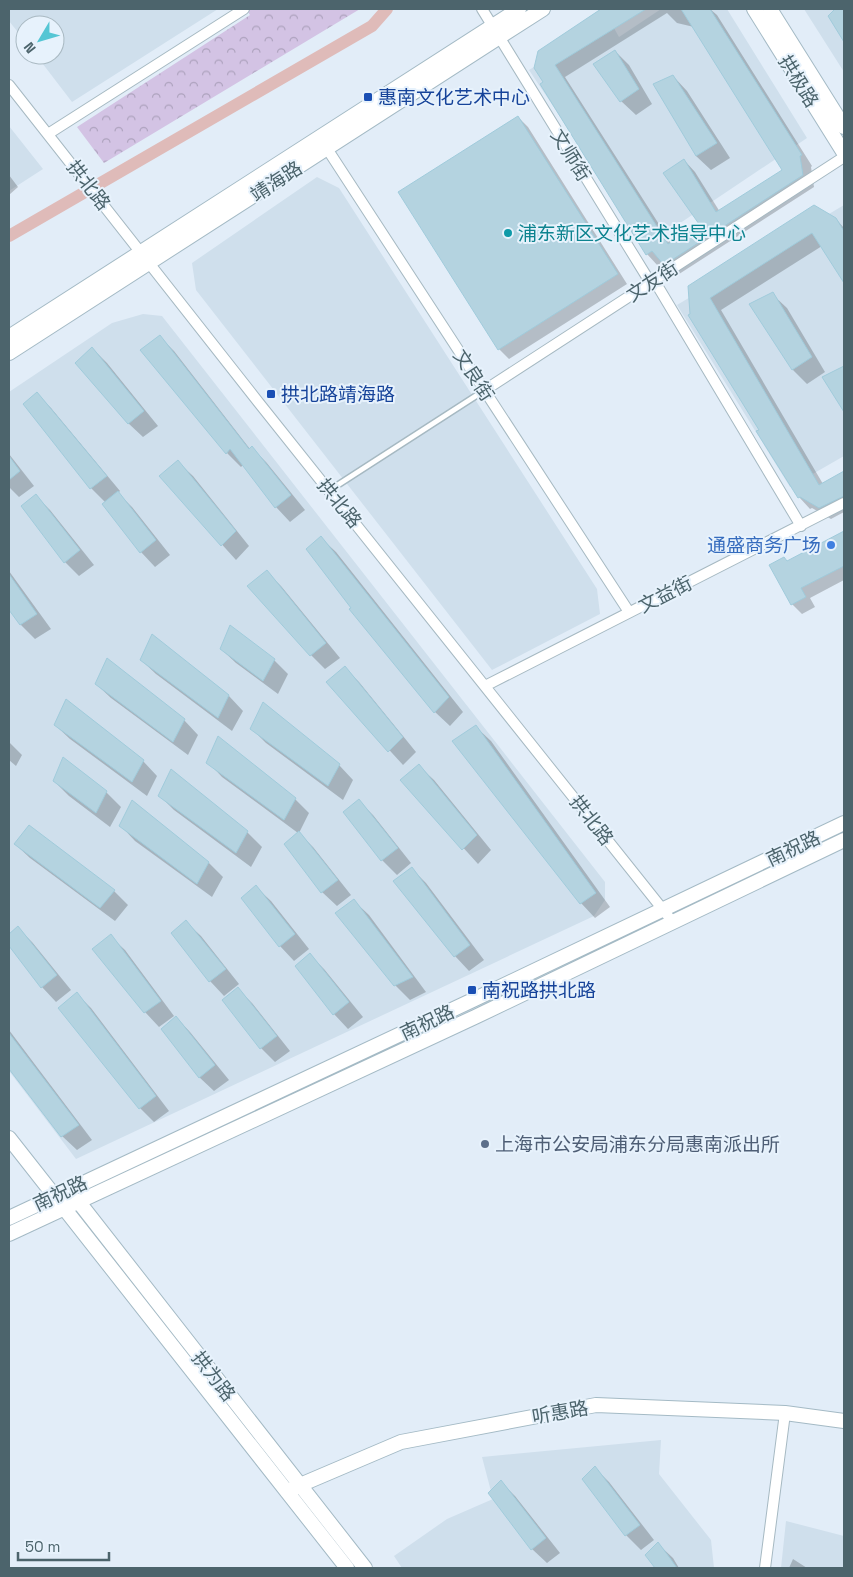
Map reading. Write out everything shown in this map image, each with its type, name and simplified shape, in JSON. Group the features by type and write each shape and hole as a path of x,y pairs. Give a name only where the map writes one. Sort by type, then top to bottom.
{"main road":[{"name":"靖海路","path":"495,32 519,9"},
{"name":"靖海路","path":"9,337 145,257 495,32 543,9"},
{"name":"拱极路","path":"754,9 844,155"},
{"name":"拱极路","path":"770,9 844,127"},
{"name":"靖海路","path":"9,353 145,257"},
{"name":"南祝路","path":"9,1218 466,1004 844,823"},
{"name":"南祝路","path":"9,1234 475,1017 844,840"},
{"name":"拱为路","path":"9,1138 346,1568"},
{"path":"55,1196 78,1201"},
{"name":"拱为路","path":"78,1201 365,1568"},
{"name":"听惠路","path":"287,1492 401,1442 596,1405 785,1413 844,1421"}],"street":[{"name":"文师街","path":"482,9 652,281 801,526"},
{"path":"48,134 241,10"},
{"name":"拱北路","path":"9,85 259,403 672,921"},
{"name":"文良街","path":"324,142 629,612"},
{"name":"文友街","path":"485,390 844,155"},
{"name":"文益街","path":"485,686 844,503"},
{"path":"765,1568 785,1413"}],"lane":[{"path":"330,490 485,390"}],"shaded area":[{"path":"9,9 218,9 72,102 44,65 65,65 65,15 15,15 15,28 9,21"},
{"path":"661,9 727,9 807,138 646,246 529,70 610,21 619,37"},
{"path":"804,9 844,9 844,72"},
{"path":"9,126 43,169 9,191"},
{"path":"317,177 339,188 597,589 600,614 492,670 196,290 192,263"},
{"path":"844,205 844,456 790,487 677,305"},
{"path":"143,314 162,316 605,882 605,900 594,916 76,1159 9,1071 9,392 112,323"},
{"path":"661,1440 659,1474 711,1540 714,1568 402,1568 394,1556 447,1519 493,1499 482,1457"},
{"path":"786,1521 844,1536 844,1568 781,1568"}],"green space":[{"path":"246,9 360,9 104,163 77,127 250,15"}],"building":[{"path":"601,9 646,9 555,65 668,244 699,224 663,173 684,159 716,212 782,170 681,9 710,9 802,155 800,156 803,175 664,265 652,251 646,255 540,84 543,82 534,68 538,51"},
{"path":"835,9 844,9 844,42 828,16"},
{"path":"615,50 639,89 620,102 593,64"},
{"path":"673,75 717,143 696,156 653,84"},
{"name":"浦东新区文化艺术指导中心","path":"518,116 618,274 498,350 398,192"},
{"path":"814,205 836,218 844,231 844,283 812,233 710,298 819,485 844,471 844,496 819,508 800,497 798,498 756,431 759,430 688,315 690,314 688,286"},
{"path":"773,292 812,357 792,370 749,304"},
{"path":"160,335 249,449 252,446 291,495 275,508 230,449 226,454 140,350"},
{"path":"92,347 144,411 128,424 75,363"},
{"path":"844,366 844,412 822,377"},
{"path":"37,392 107,476 90,489 23,404"},
{"path":"9,456 20,471 9,480"},
{"path":"178,460 236,531 221,546 159,476"},
{"path":"118,491 156,540 140,553 102,504"},
{"path":"36,494 80,550 64,563 21,506"},
{"name":"通盛商务广场","path":"844,531 844,566 801,588 806,597 791,605 769,565 784,557 787,561"},
{"path":"321,536 449,697 434,713 349,609 351,608 306,549"},
{"path":"267,570 326,643 310,656 247,586"},
{"path":"9,574 37,614 20,625 9,610"},
{"path":"230,625 275,659 263,681 220,649"},
{"path":"152,634 229,695 218,718 140,660"},
{"path":"107,658 185,719 173,742 95,684"},
{"path":"345,666 403,737 388,752 326,682"},
{"path":"66,699 144,760 132,782 54,725"},
{"path":"263,702 340,764 328,786 250,729"},
{"path":"476,725 596,893 580,904 452,741"},
{"path":"218,736 296,798 284,820 206,763"},
{"path":"63,757 107,791 96,813 53,781"},
{"path":"419,764 477,835 462,850 400,780"},
{"path":"171,769 248,831 236,853 158,796"},
{"path":"359,799 398,848 381,861 343,812"},
{"path":"132,800 209,862 197,884 119,826"},
{"path":"29,825 115,890 100,908 14,844"},
{"path":"299,831 338,880 321,893 284,844"},
{"path":"412,867 470,945 454,957 393,881"},
{"path":"256,885 295,934 279,947 241,898"},
{"path":"354,899 413,977 394,986 335,913"},
{"path":"186,920 226,969 209,982 171,933"},
{"path":"18,926 57,975 41,988 9,946 9,934"},
{"path":"111,934 161,1001 144,1013 92,949"},
{"path":"310,953 349,1002 333,1015 295,966"},
{"path":"238,987 277,1036 260,1049 222,1000"},
{"path":"77,992 156,1096 139,1109 58,1008"},
{"path":"176,1016 215,1065 199,1078 161,1029"},
{"path":"9,1033 79,1125 61,1137 9,1069"},
{"path":"595,1466 640,1525 625,1536 582,1479"},
{"path":"501,1480 546,1538 531,1550 488,1493"},
{"path":"658,1542 677,1568 655,1568 645,1555"}],"waterway":[{"path":"9,236 372,26 387,9"}],"place":[{"name":"惠南文化艺术中心","path":"368,97"},
{"name":"浦东新区文化艺术指导中心","path":"508,233"},
{"name":"拱北路靖海路","path":"271,394"},
{"name":"通盛商务广场","path":"831,545"},
{"name":"南祝路拱北路","path":"472,990"},
{"name":"上海市公安局浦东分局惠南派出所","path":"485,1144"}]}
